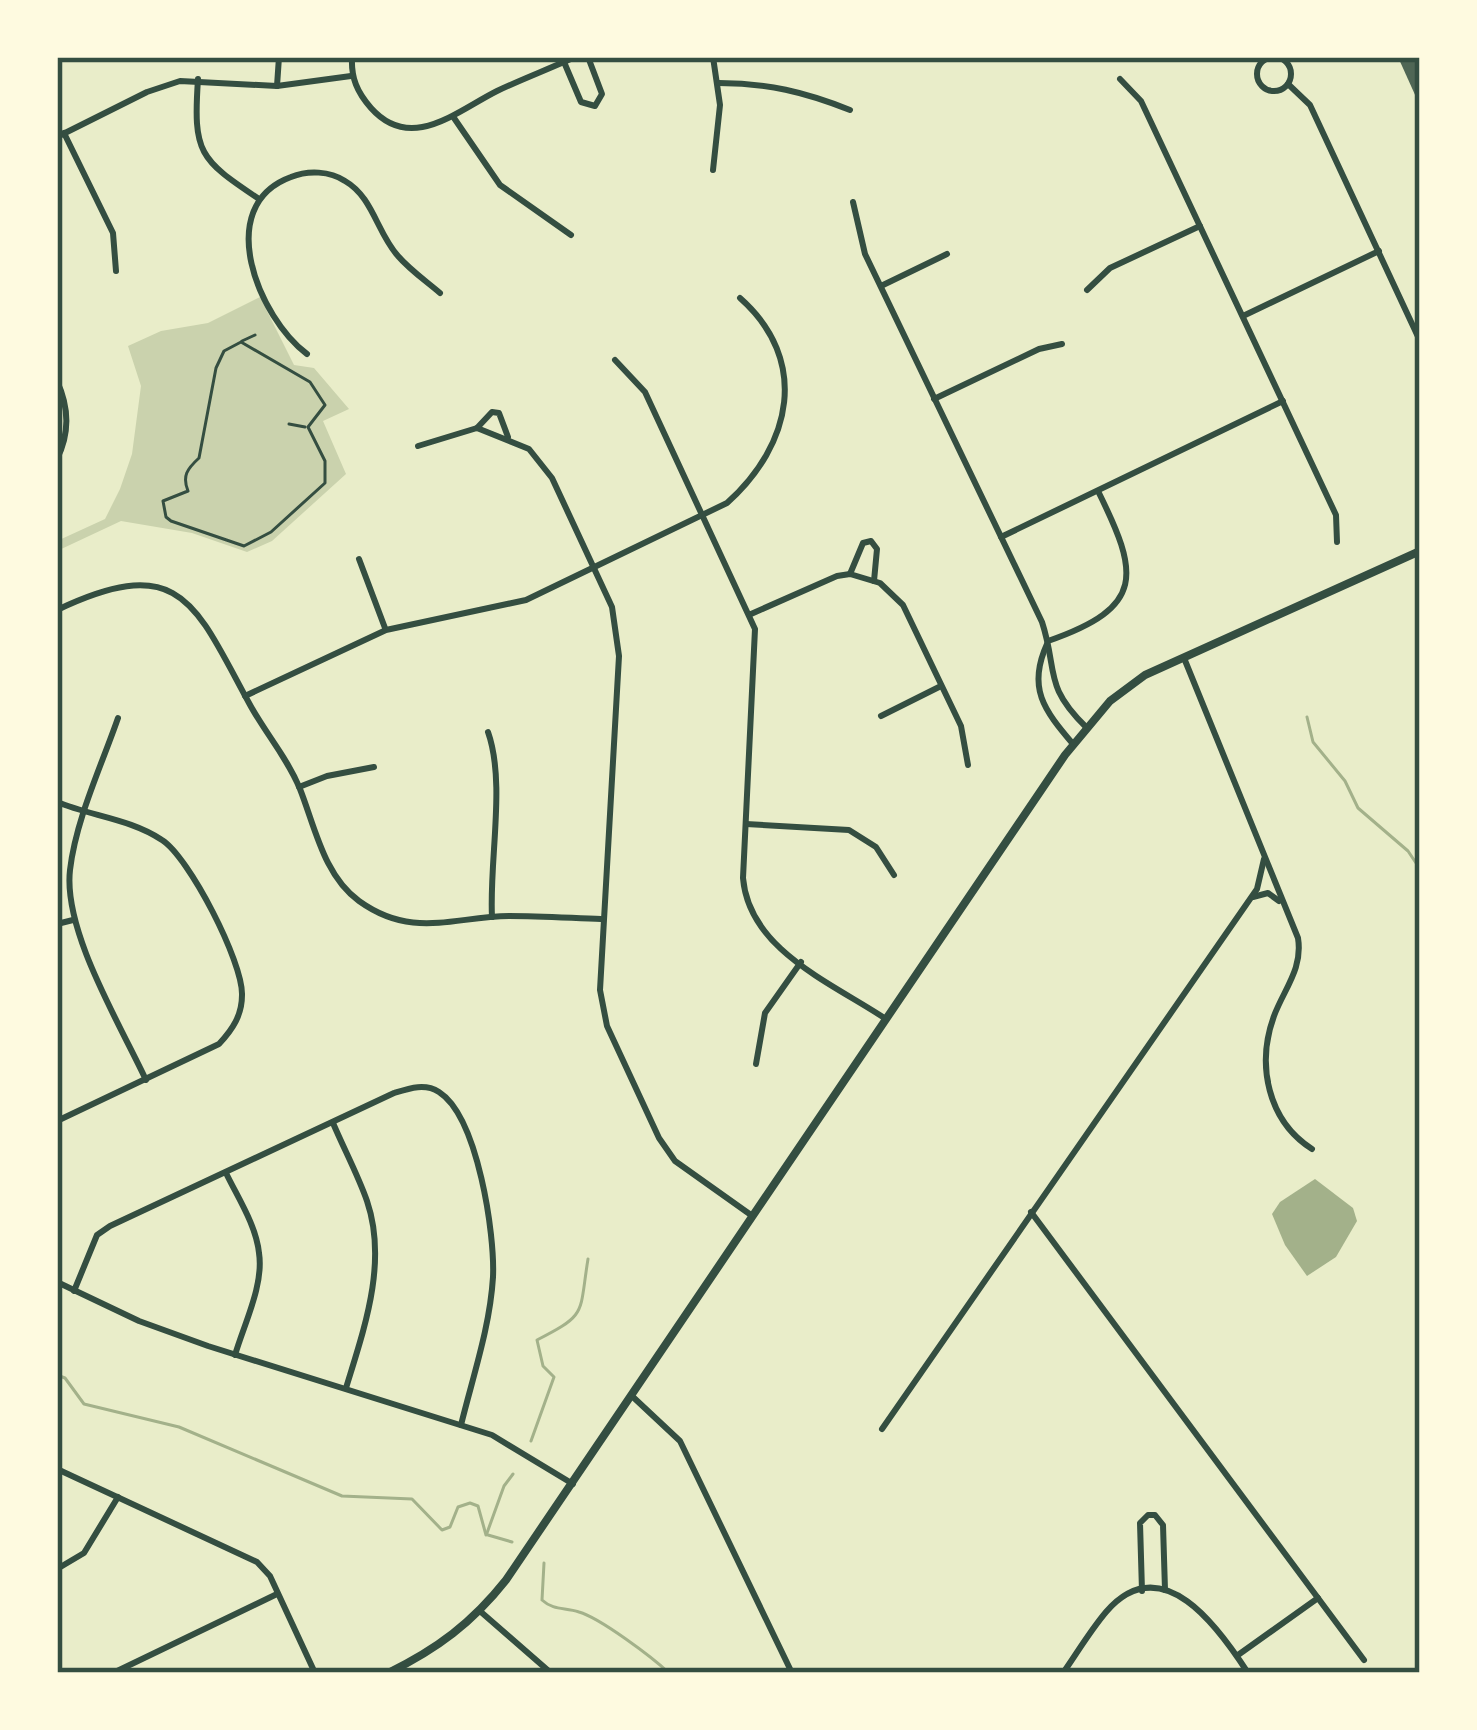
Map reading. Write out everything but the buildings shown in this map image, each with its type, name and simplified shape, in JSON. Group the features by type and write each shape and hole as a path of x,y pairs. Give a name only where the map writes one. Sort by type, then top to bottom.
{"main road":[{"path":"388,1673 442,1645 481,1612 633,1397 1087,727 1124,690 1184,658 1420,551"}],"street":[{"path":"277,86 279,57"},
{"path":"352,57 351,76 378,116 399,127 425,128 574,57"},
{"path":"564,62 581,102 595,106 602,94 588,57"},
{"path":"713,57 719,83 713,170"},
{"path":"1283,60 1290,69 1288,84 1274,91 1264,88 1257,78 1262,62 1283,60"},
{"path":"116,271 112,233 60,135 146,92 198,80 277,86 351,76"},
{"path":"1120,79 1142,101 1283,401 1336,515 1337,542"},
{"path":"198,80 195,125 203,152 219,172 259,200"},
{"path":"719,83 796,89 850,110"},
{"path":"1288,84 1310,105 1420,341"},
{"path":"454,118 500,185 571,235"},
{"path":"307,353 284,334 250,259 248,228 259,200 277,183 306,172 346,181 365,198 396,255 440,292"},
{"path":"853,202 860,241 1048,641 1056,686 1066,707 1087,727"},
{"path":"1088,290 1110,268 1200,226"},
{"path":"1243,316 1379,251"},
{"path":"881,286 947,254"},
{"path":"245,696 386,630 526,600 728,503 770,453 783,415 784,379 774,336 765,320 740,298"},
{"path":"934,399 1040,349 1062,344"},
{"path":"615,360 645,392 751,614 755,656 743,878 750,914 771,943 886,1019"},
{"path":"57,381 67,419 57,459"},
{"path":"1001,537 1283,401"},
{"path":"477,428 492,412 499,413 508,437"},
{"path":"418,446 477,428 529,449 543,464 612,607 619,656 602,920 600,990 607,1026 659,1138 675,1161 752,1215"},
{"path":"1073,745 1038,690 1036,670 1048,641 1104,617 1125,583 1129,570 1124,542 1098,490"},
{"path":"850,574 857,552 871,541 877,549 874,580"},
{"path":"358,559 386,630"},
{"path":"751,614 817,582 850,574 874,580 893,592 967,742 968,765"},
{"path":"57,610 122,585 162,590 195,609 299,787 329,865 356,899 413,924 437,926 492,917 602,920"},
{"path":"1184,658 1298,938 1298,963 1270,1029 1267,1070 1275,1109 1285,1128 1312,1149"},
{"path":"880,716 941,686"},
{"path":"118,718 70,869 73,920 146,1080"},
{"path":"488,732 498,770 491,848 492,917"},
{"path":"299,787 374,767"},
{"path":"57,802 148,832 181,855 241,980 239,1015 219,1044 57,1120"},
{"path":"746,824 849,830 875,848 893,875"},
{"path":"882,1430 1250,898 1263,874 1264,859"},
{"path":"1250,898 1268,893 1284,906"},
{"path":"57,924 73,920"},
{"path":"757,1064 765,1013 801,962"},
{"path":"74,1291 97,1235 394,1093 416,1086 435,1089 451,1103 462,1125 481,1174 493,1231 488,1318 461,1425"},
{"path":"333,1123 368,1202 375,1270 367,1321 346,1388"},
{"path":"226,1173 255,1235 260,1257 235,1355"},
{"path":"1030,1212 1364,1660"},
{"path":"57,1282 139,1321 235,1355 461,1425 509,1444 573,1484"},
{"path":"633,1397 680,1441 793,1673"},
{"path":"57,1469 257,1562 270,1576 315,1673"},
{"path":"57,1569 84,1552 118,1497"},
{"path":"1142,1591 1140,1523 1148,1515 1159,1517 1162,1525 1165,1590"},
{"path":"1063,1673 1107,1610 1142,1591 1165,1590 1205,1613 1248,1673"},
{"path":"113,1673 277,1594"},
{"path":"1237,1656 1318,1598"},
{"path":"481,1612 551,1673"}],"path":[{"path":"255,335 224,351 216,368 199,458 184,478 188,491 163,501 166,517 244,546 271,532 325,483 326,461 308,427"},
{"path":"241,342 310,382 325,410 308,427"},
{"path":"289,424 308,427"}],"shaded area":[{"path":"260,297 294,365 314,368 349,409 323,421 346,474 272,541 247,552 192,533 121,521 57,551 57,541 105,519 120,489 132,454 141,386 128,346 161,331 208,323"},
{"path":"1315,1179 1353,1208 1357,1221 1336,1257 1307,1276 1285,1245 1272,1214 1280,1202"}],"waterway":[{"path":"1307,717 1313,742 1345,781 1358,808 1408,851 1420,869"},
{"path":"531,1441 554,1377 543,1366 537,1340 565,1324 578,1310 588,1259"},
{"path":"57,1375 65,1378 84,1404 179,1427 342,1496 412,1499 442,1530 450,1527 458,1507 470,1503 478,1506 486,1535"},
{"path":"487,1533 513,1474"},
{"path":"488,1535 512,1542"},
{"path":"544,1563 542,1600 600,1622 669,1673"}]}
